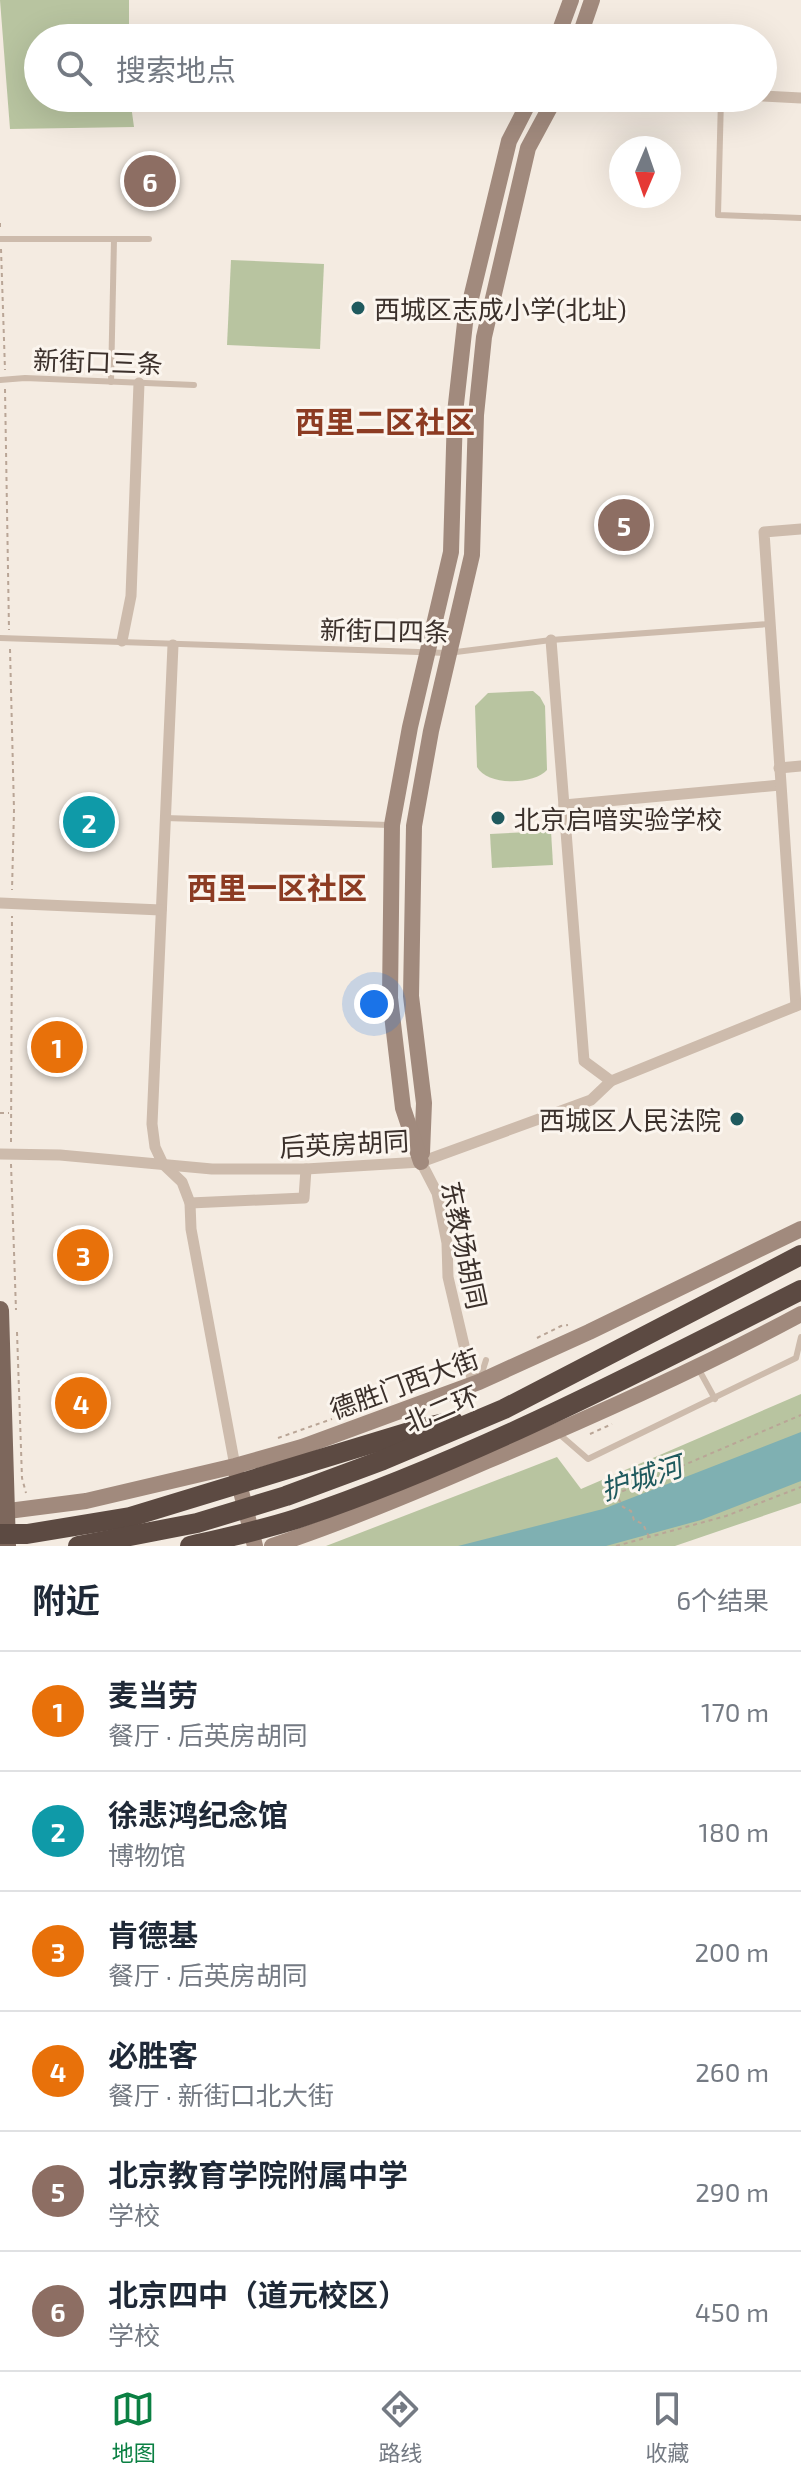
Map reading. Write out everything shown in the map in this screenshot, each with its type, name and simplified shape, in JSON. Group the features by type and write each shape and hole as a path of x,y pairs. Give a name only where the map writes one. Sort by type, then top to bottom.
{"highway":[{"name":"北二环","path":"78,1546 197,1523 286,1496 383,1460 504,1409 801,1255"},
{"name":"北二环","path":"190,1546 294,1520 389,1484 522,1428 801,1290"},
{"path":"0,1534 27,1534 130,1517 419,1429 504,1409"}],"main road":[{"path":"7,1546 8,1312"}],"street":[{"path":"562,24 571,0"},
{"path":"584,24 592,0"},
{"path":"777,97 801,98"},
{"path":"421,1162 403,1108 390,998 392,825 451,552 455,413 465,323 509,141 524,112"},
{"path":"421,1162 424,1103 411,996 414,826 448,653 472,555 476,415 484,337 528,148 547,112"},
{"path":"122,641 131,596 139,383"},
{"path":"798,1005 764,532 801,529"},
{"path":"551,640 584,1061 611,1081"},
{"path":"173,645 152,1124 155,1147 163,1164 182,1182 190,1203 191,1229 235,1466 255,1546"},
{"path":"779,768 801,766"},
{"path":"564,805 780,785"},
{"path":"6,903 161,910"},
{"name":"后英房胡同","path":"5,1154 60,1155 212,1169 306,1169 421,1162 591,1100 611,1081 798,1005"},
{"name":"东教场胡同","path":"421,1162 437,1193 447,1243 448,1277 471,1375 479,1382"},
{"path":"190,1203 304,1198 306,1169"},
{"name":"德胜门西大街","path":"5,1506 27,1500 86,1501 302,1447 479,1382 584,1327 801,1229"},
{"path":"272,1546 367,1512 558,1433 698,1368 801,1314"}],"lane":[{"path":"721,112 718,215 801,218"},
{"path":"0,239 149,239"},
{"path":"111,382 114,239"},
{"name":"新街口三条","path":"2,380 194,385"},
{"name":"新街口四条","path":"0,638 448,653 551,640 769,624"},
{"path":"165,818 392,825"},
{"path":"558,1433 588,1459 796,1358 801,1337"},
{"path":"479,1382 486,1360"},
{"path":"698,1368 715,1399"}],"path":[{"path":"0,223 14,810 6,903 10,1113 5,1154 8,1312"},
{"path":"0,1113 10,1113"},
{"path":"535,1340 561,1326 584,1327"},
{"path":"17,1328 22,1478 27,1500"},
{"path":"649,1537 643,1524 634,1520 631,1511 623,1507 616,1494 801,1415"},
{"path":"277,1438 335,1418"},
{"path":"590,1435 612,1424"},
{"path":"616,1546 726,1516 801,1487"},
{"path":"5,1506 27,1500 36,1492"}],"green space":[{"path":"0,0 129,0 129,24 24,24 24,112 132,112 134,127 10,129"},
{"path":"231,260 324,264 320,349 227,345"},
{"path":"533,691 545,706 547,770 522,781 490,778 477,767 475,706 488,693"},
{"path":"551,831 553,865 492,868 490,834"},
{"path":"801,1394 801,1503 675,1546 326,1546 557,1457 581,1489"}],"water":[{"path":"801,1432 801,1481 701,1520 606,1546 458,1546 603,1509"}],"place":[{"name":"北京四中（道元校区）","path":"150,181"},
{"name":"西城区志成小学(北址)","path":"358,308"},
{"name":"北京教育学院附属中学","path":"624,525"},
{"name":"北京启喑实验学校","path":"498,818"},
{"name":"徐悲鸿纪念馆","path":"89,822"},
{"name":"麦当劳","path":"57,1047"},
{"name":"西城区人民法院","path":"737,1119"},
{"name":"肯德基","path":"83,1255"},
{"name":"必胜客","path":"81,1403"}],"district":[{"name":"西里二区社区","path":"385,421"},
{"name":"西里一区社区","path":"277,887"}],"water label":[{"name":"护城河","path":"641,1477"}]}
